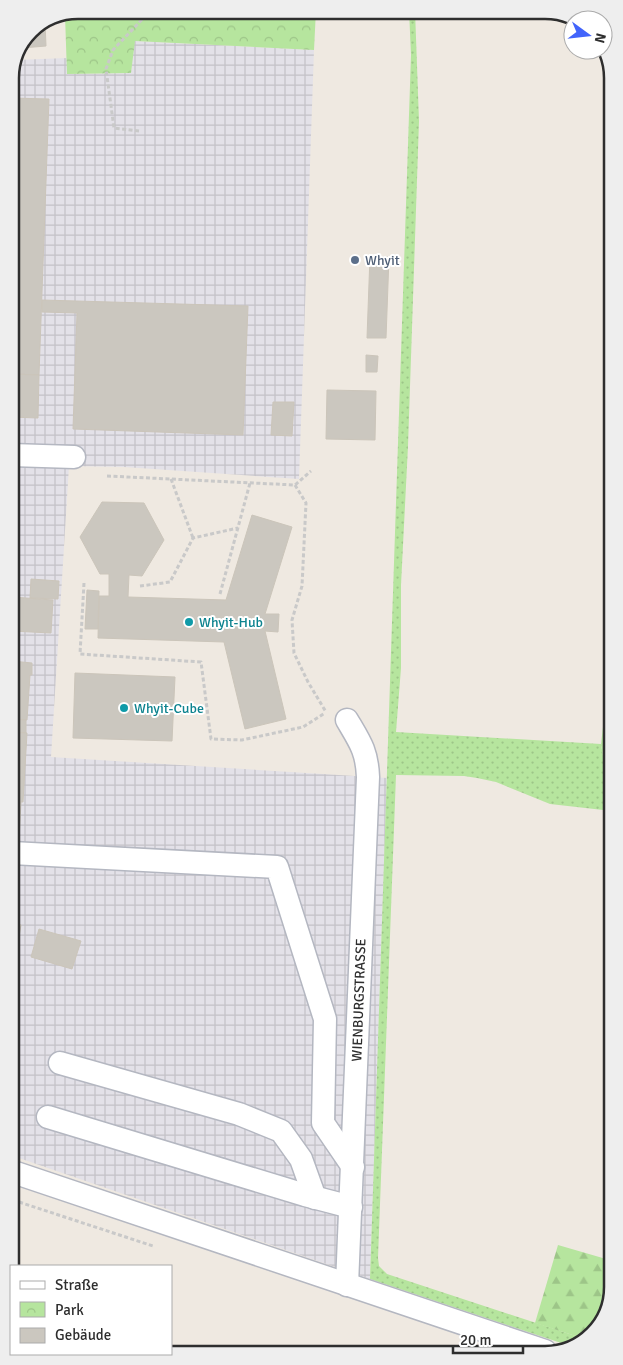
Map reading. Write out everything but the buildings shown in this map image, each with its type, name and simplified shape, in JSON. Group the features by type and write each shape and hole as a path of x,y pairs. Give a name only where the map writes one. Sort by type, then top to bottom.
{"street":[{"path":"19,455 74,457"},
{"name":"WIENBURGSTRASSE","path":"340,714 365,751 368,762 347,1285"},
{"path":"19,853 277,867 325,1019 323,1123 353,1167"},
{"path":"60,1063 239,1114 282,1131 301,1159 315,1198"},
{"path":"48,1117 315,1198 351,1207"},
{"path":"19,1174 526,1346"}],"path":[{"path":"139,132 114,128 106,70 114,50 143,19"},
{"path":"107,476 295,485 311,471"},
{"path":"140,586 170,582 193,538 171,478"},
{"path":"220,594 250,483"},
{"path":"295,485 306,503 302,586 292,620 294,653 308,682 326,712"},
{"path":"193,538 238,528"},
{"path":"84,583 80,654 201,662 211,739 242,740 302,727 326,712 340,714"}],"shaded area":[{"path":"134,41 314,50 299,479 124,467 69,466 51,757 387,778 370,1279 19,1158 19,73 22,60 67,58 67,74 131,73"}],"green space":[{"path":"316,19 314,50 135,41 131,73 67,74 66,20"},
{"path":"409,19 415,19 419,121 408,446 401,585 401,668 396,732 601,744 604,762 604,810 550,804 496,782 477,778 464,776 396,775 378,1258 379,1266 387,1274 577,1336 563,1344 370,1279 411,55"},
{"path":"604,718 604,762 601,744"},
{"path":"558,1245 604,1258 604,1288 601,1307 592,1323 584,1332 577,1337 535,1323"}],"place":[{"name":"Whyit","path":"355,260"},
{"name":"Whyit-Hub","path":"189,622"},
{"name":"Whyit-Cube","path":"124,708"}]}
